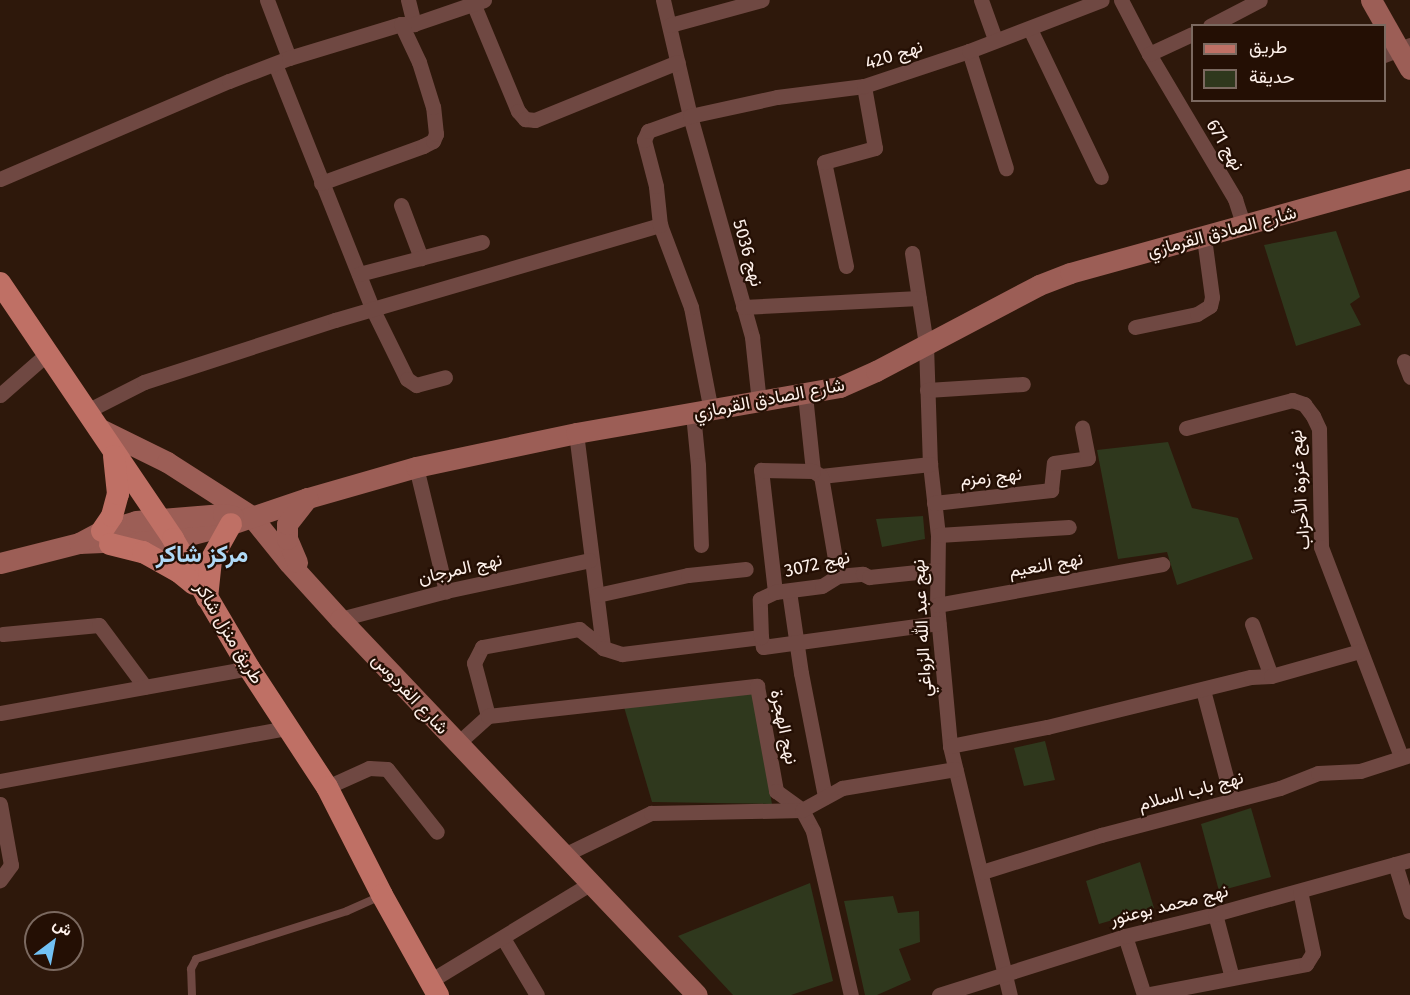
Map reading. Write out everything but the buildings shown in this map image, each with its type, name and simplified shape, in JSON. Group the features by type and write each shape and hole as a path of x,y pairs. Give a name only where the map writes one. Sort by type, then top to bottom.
{"main road":[{"path":"1371,0 1384,24"},
{"path":"1386,27 1410,69"},
{"name":"شارع الصادق القرمازي","path":"106,537 173,539 416,467 576,434 805,395 850,383 1039,285 1103,263 1204,238 1406,180"},
{"name":"طريق منزل شاكر","path":"0,282 173,539 249,668 327,787 382,896 434,988"},
{"name":"شارع الفردوس","path":"92,419 167,462 242,519 303,577 456,744 697,995"},
{"path":"106,537 118,494 114,452"},
{"path":"303,577 287,539 287,524 308,498"},
{"name":"شارع الصادق القرمازي","path":"106,537 158,518 223,514 242,519"},
{"path":"206,596 211,560 242,519"},
{"path":"0,562 106,537 163,562 206,596"}],"street":[{"path":"267,0 282,61 321,183 372,308 407,379 416,385 445,377"},
{"path":"321,183 433,141 436,134 433,106 407,24 408,0"},
{"name":"نهج 5036","path":"663,0 690,116 752,337 759,403"},
{"path":"670,25 762,0"},
{"path":"981,0 995,39"},
{"name":"نهج 420","path":"660,225 656,186 644,135 648,131 690,116 777,98 864,86 969,51 995,39 1030,29 1102,0"},
{"path":"1121,0 1149,54 1191,34"},
{"path":"1214,24 1260,0"},
{"path":"0,178 282,61 478,2 518,111 525,119 535,120 678,62"},
{"path":"1030,29 1101,177"},
{"path":"969,51 1006,168"},
{"name":"نهج 671","path":"1149,54 1235,199 1244,227"},
{"path":"846,266 824,162 874,148 864,86"},
{"path":"401,205 421,258"},
{"path":"92,419 144,382 372,308 660,225 691,308 702,412 698,465 701,545"},
{"path":"1135,327 1197,314 1210,306 1212,297 1204,238"},
{"path":"358,274 482,242"},
{"name":"نهج عبد الله الزواغي","path":"912,254 926,345 930,464 938,535 938,623 950,746 1010,995"},
{"path":"743,307 919,298"},
{"path":"0,395 48,353"},
{"path":"1404,361 1410,377"},
{"path":"927,390 1023,384"},
{"path":"805,395 817,473 838,576"},
{"name":"نهج غزوة الأحزاب","path":"1186,428 1292,400 1304,404 1319,429 1321,547 1360,651 1406,756"},
{"name":"نهج زمزم","path":"934,503 1052,490 1054,463 1088,458 1082,428"},
{"path":"576,434 590,560 597,595 603,648"},
{"path":"825,797 797,644 782,592 761,470 817,473 930,464"},
{"path":"416,467 446,591"},
{"path":"938,535 1069,527"},
{"name":"نهج المرجان","path":"340,619 446,591 590,560"},
{"name":"نهج النعيم","path":"937,605 1162,564"},
{"path":"597,595 688,575 746,569"},
{"name":"نهج 3072","path":"782,592 822,586 838,576 862,573 869,577 937,570"},
{"path":"782,592 760,598 763,647 938,623"},
{"path":"1252,624 1271,676"},
{"path":"3,634 99,625 145,687"},
{"path":"456,744 488,716 474,663 482,647 579,629 603,648 622,654 761,637"},
{"path":"950,746 1047,727 1203,690 1251,676 1271,676 1360,651"},
{"path":"0,713 249,668"},
{"name":"نهج الهجرة","path":"488,716 757,686 776,791 802,810 813,831 851,995"},
{"path":"1203,690 1232,800"},
{"path":"0,782 287,728"},
{"name":"نهج باب السلام","path":"982,872 1101,835 1280,788 1318,773 1360,771 1406,756"},
{"path":"327,787 369,768 387,770 437,832"},
{"path":"564,855 651,813 802,810 842,788 955,769"},
{"path":"0,804 11,865 0,880"},
{"path":"1402,862 1410,912"},
{"name":"نهج محمد بوعتور","path":"939,995 1125,936 1215,914 1402,862"},
{"path":"434,988 502,938 591,883"},
{"path":"1125,936 1144,995 1306,964 1312,953 1300,891"},
{"path":"1215,914 1232,978"},
{"path":"502,938 537,995"}],"lane":[{"path":"192,995 191,969 196,958 347,911 382,896"}],"green space":[{"path":"1336,231 1360,297 1350,304 1361,325 1296,346 1264,245"},
{"path":"1168,442 1192,508 1238,518 1253,559 1177,585 1167,552 1118,559 1097,450"},
{"path":"923,516 925,539 882,547 876,519"},
{"path":"752,692 772,804 652,802 624,707"},
{"path":"1045,741 1055,780 1024,786 1014,748"},
{"path":"1251,808 1271,877 1219,891 1201,824"},
{"path":"1140,862 1154,908 1099,924 1086,881"},
{"path":"810,883 833,981 791,995 733,995 678,936"},
{"path":"893,896 898,913 919,911 920,942 899,949 911,980 877,995 865,995 844,901"}],"district":[{"name":"مركز شاكر","path":"202,555"}]}
